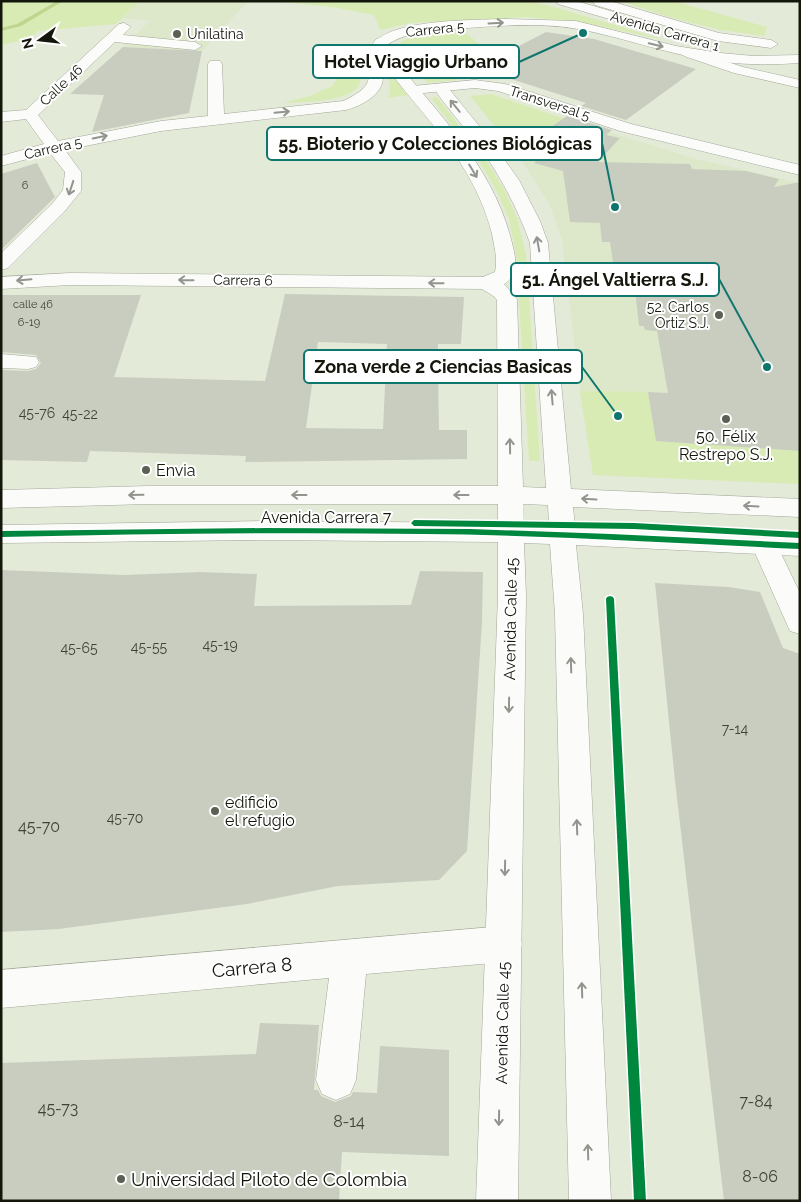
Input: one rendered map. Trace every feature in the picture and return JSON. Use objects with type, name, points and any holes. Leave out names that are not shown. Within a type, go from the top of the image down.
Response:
[{"type":"main road","name":"Avenida Carrera 1","points":[[562,1],[699,43],[742,50],[800,54]]},
{"type":"main road","name":"Avenida Carrera 1","points":[[596,1],[718,37],[782,45]]},
{"type":"main road","name":"Carrera 5","points":[[1,161],[53,147],[161,126],[216,110],[240,106],[259,114],[334,107],[360,100],[370,94],[374,87],[376,50],[381,42],[398,33],[417,29],[537,22],[590,28],[689,53],[737,59],[800,59]]},
{"type":"main road","name":"Calle 46","points":[[1,264],[58,208],[72,191],[73,172],[30,114],[124,27]]},
{"type":"main road","points":[[112,38],[195,46]]},
{"type":"main road","points":[[381,42],[381,51],[458,147],[491,206],[502,239],[506,267],[500,279],[485,283]]},
{"type":"main road","points":[[689,53],[739,70],[800,84]]},
{"type":"main road","points":[[215,64],[216,110]]},
{"type":"main road","name":"Transversal 5","points":[[413,90],[475,84],[500,87],[626,128],[800,170]]},
{"type":"main road","points":[[440,87],[482,140],[510,180],[530,216],[537,236],[569,614],[590,1201]]},
{"type":"main road","points":[[1,118],[30,114]]},
{"type":"main road","name":"Carrera 6","points":[[1,283],[70,279],[485,283]]},
{"type":"main road","name":"Avenida Calle 45","points":[[485,283],[499,289],[507,299],[512,595],[498,1201]]},
{"type":"main road","points":[[438,360],[508,360]]},
{"type":"main road","points":[[1,361],[28,362]]},
{"type":"main road","name":"Avenida Carrera 7","points":[[1,498],[149,495],[510,495],[800,508]]},
{"type":"main road","name":"Avenida Carrera 7","points":[[1,534],[159,531],[424,531],[800,546]]},
{"type":"main road","points":[[764,544],[800,623]]},
{"type":"main road","name":"Carrera 8","points":[[1,989],[504,944]]},
{"type":"main road","points":[[336,1080],[350,958]]},
{"type":"shaded area","name":"Unilatina","points":[[140,1],[248,1],[202,51],[123,47],[150,21],[123,18]]},
{"type":"shaded area","points":[[563,118],[697,159],[800,183],[800,484],[593,475],[580,391],[562,240],[550,206],[518,155]]},
{"type":"green space","points":[[1,1],[140,1],[116,24],[38,31],[29,39],[1,45]]},
{"type":"green space","points":[[277,1],[525,1],[547,5],[669,41],[590,24],[528,17],[411,23],[380,30],[374,15],[337,8]]},
{"type":"green space","points":[[619,1],[674,1],[767,27],[764,36],[721,30],[676,19]]},
{"type":"green space","points":[[461,29],[484,48],[475,62],[477,68],[457,80],[427,83],[400,43],[422,33]]},
{"type":"green space","points":[[358,47],[361,79],[355,90],[337,98],[313,102],[282,103],[310,96],[332,86]]},
{"type":"green space","points":[[384,65],[408,95],[388,98],[390,86]]},
{"type":"green space","points":[[491,94],[563,118],[518,155],[470,96]]},
{"type":"green space","points":[[437,97],[485,159],[503,187],[517,218],[526,255],[540,461],[529,461],[516,255],[509,219],[495,188],[478,160],[431,98]]},
{"type":"green space","points":[[580,391],[648,392],[656,441],[798,451],[800,440],[800,484],[593,475]]},
{"type":"building","points":[[546,32],[594,39],[696,69],[626,120],[581,106],[586,103],[477,68]]},
{"type":"building","points":[[123,47],[202,51],[189,113],[92,132],[104,95],[70,94]]},
{"type":"building","points":[[567,116],[612,130],[606,135],[620,138],[598,162],[690,164],[692,169],[746,171],[779,179],[774,187],[800,182],[800,451],[656,441],[648,392],[668,393],[657,331],[645,330],[644,326],[639,326],[632,264],[613,263],[610,242],[602,242],[600,223],[570,222],[563,171],[534,163],[564,132],[548,129]]},
{"type":"building","points":[[37,163],[55,197],[1,250],[1,174]]},
{"type":"building","points":[[285,294],[464,297],[461,344],[438,344],[438,351],[428,354],[425,361],[430,367],[438,369],[439,430],[467,430],[467,459],[245,462],[246,456],[90,451],[87,462],[1,460],[1,370],[28,371],[36,369],[41,363],[36,355],[1,352],[1,295],[141,295],[114,377],[265,381]],"holes":[[[318,342],[387,344],[383,429],[306,428]]]},
{"type":"building","points":[[1,570],[125,575],[200,572],[257,574],[254,606],[411,605],[420,571],[483,572],[482,622],[467,851],[439,880],[338,886],[247,904],[59,929],[1,932]]},
{"type":"building","points":[[655,583],[729,587],[760,592],[783,648],[800,654],[800,1201],[724,1201],[675,781]]},
{"type":"building","points":[[260,1023],[319,1025],[314,1090],[318,1090],[321,1096],[335,1102],[351,1096],[353,1092],[377,1093],[380,1046],[449,1050],[449,1156],[342,1152],[339,1201],[1,1201],[1,1063],[256,1054]]},
{"type":"waterway","points":[[1,30],[19,25],[61,1]]},
{"type":"cycle path","points":[[414,523],[634,526],[800,535]]},
{"type":"cycle path","points":[[1,534],[423,531],[564,535],[800,546]]},
{"type":"cycle path","points":[[610,599],[640,1201]]},
{"type":"place","name":"Hotel Viaggio Urbano","points":[[583,33]]},
{"type":"place","name":"Unilatina","points":[[177,34]]},
{"type":"place","name":"55. Bioterio y Colecciones Biológicas","points":[[615,207]]},
{"type":"place","name":"52. Carlos Ortiz S.J.","points":[[719,315]]},
{"type":"place","name":"51. Ángel Valtierra S.J.","points":[[767,367]]},
{"type":"place","name":"Zona verde 2 Ciencias Basicas","points":[[618,416]]},
{"type":"place","name":"50. Félix Restrepo S.J.","points":[[726,419]]},
{"type":"place","name":"Envia","points":[[146,470]]},
{"type":"place","name":"edificio el refugio","points":[[215,811]]},
{"type":"place","name":"Universidad Piloto de Colombia","points":[[121,1179]]}]
